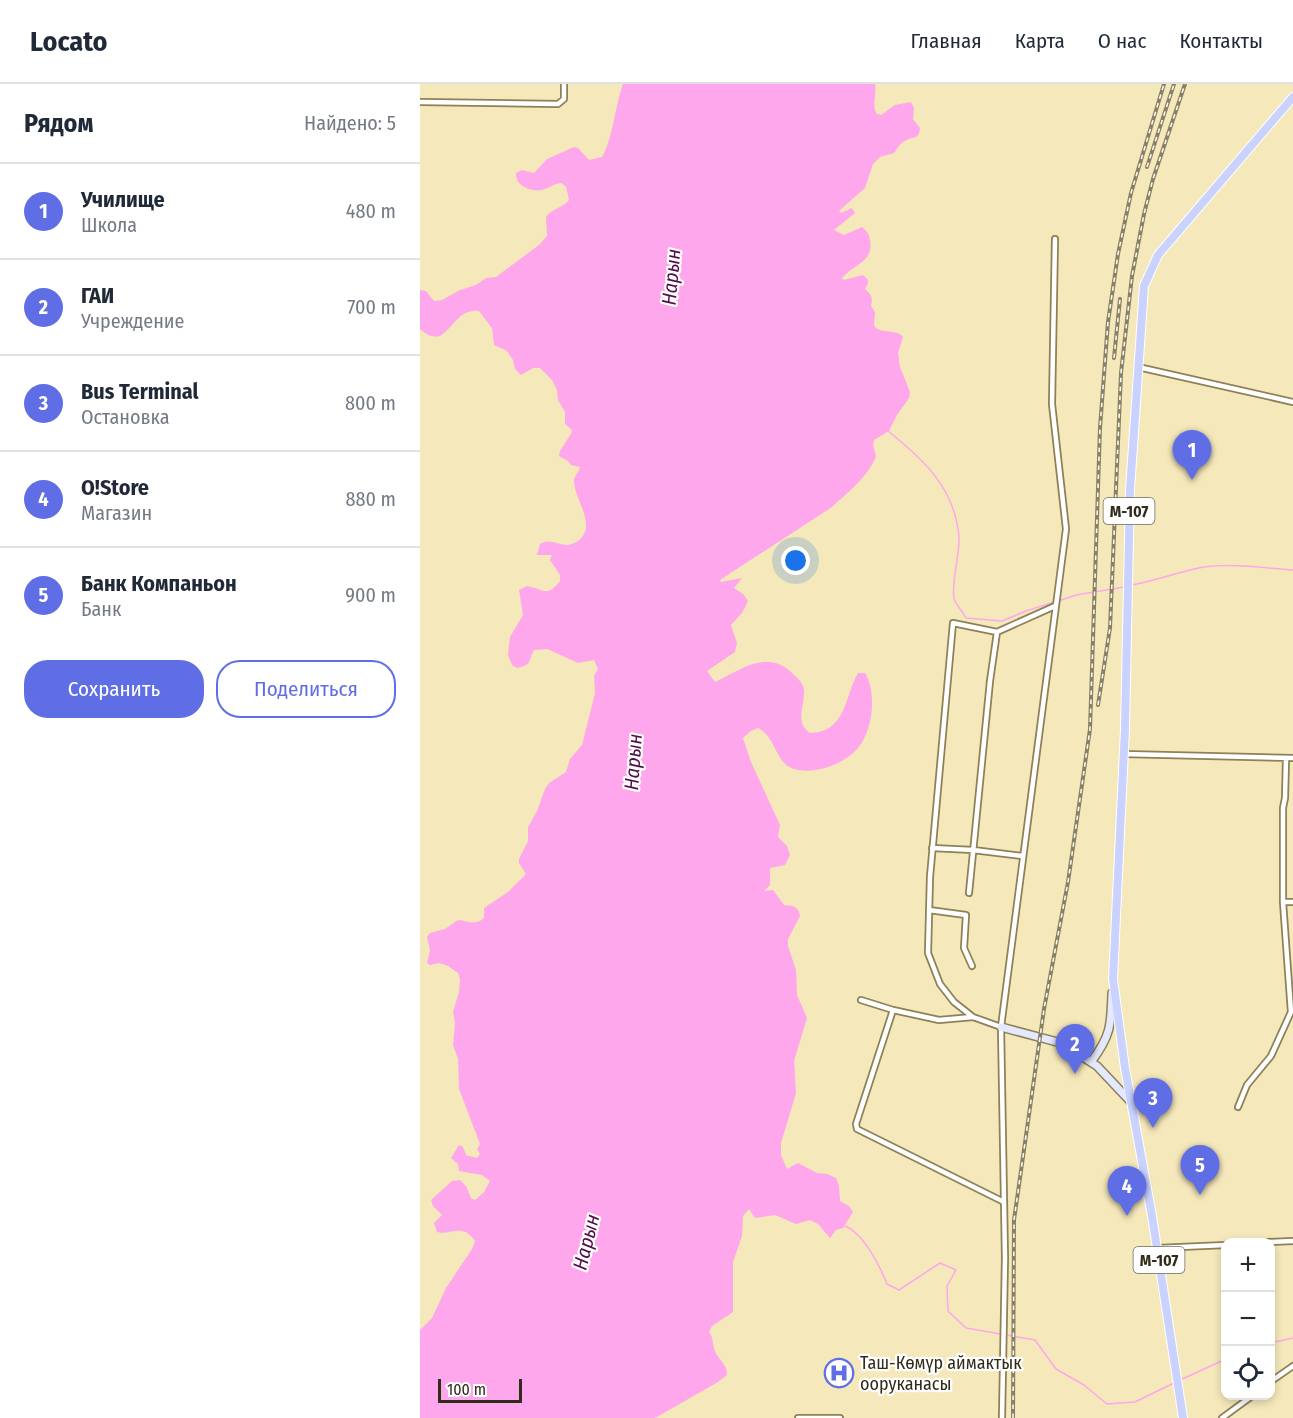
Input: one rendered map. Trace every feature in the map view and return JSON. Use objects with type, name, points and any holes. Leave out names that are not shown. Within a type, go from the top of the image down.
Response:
[{"type":"main road","name":"М-107","points":[[1183,1418],[1157,1248],[1125,1068],[1113,979],[1123,754],[1130,490],[1144,286],[1158,255],[1293,97]]},
{"type":"street","points":[[420,102],[558,104],[564,99],[564,84]]},
{"type":"street","points":[[1002,1418],[1004,1202],[1001,1027],[1066,529],[1052,404],[1055,239]]},
{"type":"street","points":[[1138,368],[1293,402]]},
{"type":"street","points":[[1055,606],[998,632],[953,623],[932,848],[928,953],[940,984],[954,1002],[973,1017],[1061,1043],[1091,1062],[1131,1102]]},
{"type":"street","points":[[969,893],[990,681],[998,632]]},
{"type":"street","points":[[1123,754],[1293,758]]},
{"type":"street","points":[[1238,1107],[1247,1085],[1271,1056],[1291,1012],[1283,902],[1283,808],[1286,759]]},
{"type":"street","points":[[932,848],[1023,856]]},
{"type":"street","points":[[1283,902],[1293,902]]},
{"type":"street","points":[[929,910],[966,915],[964,948],[972,966]]},
{"type":"street","points":[[1091,1062],[1104,1045],[1110,1028],[1113,979]]},
{"type":"street","points":[[861,1000],[939,1020],[973,1017]]},
{"type":"street","points":[[893,1010],[856,1124],[857,1129],[1004,1202]]},
{"type":"street","points":[[1275,1242],[1293,1241]]},
{"type":"street","points":[[1157,1248],[1221,1245]]},
{"type":"street","points":[[1275,1379],[1293,1366]]},
{"type":"street","points":[[1222,1418],[1245,1400]]},
{"type":"street","points":[[798,1418],[840,1418]]},
{"type":"water","name":"Нарын","points":[[623,84],[875,84],[874,107],[877,114],[881,115],[895,105],[911,102],[914,108],[913,119],[920,128],[917,136],[903,142],[894,153],[880,157],[873,164],[865,188],[839,211],[841,213],[852,208],[855,213],[834,230],[844,235],[862,227],[868,234],[869,253],[862,262],[842,278],[844,280],[863,275],[868,280],[865,289],[871,296],[871,306],[875,312],[874,326],[903,337],[898,353],[900,367],[910,392],[909,398],[889,431],[874,440],[876,456],[873,463],[851,490],[832,507],[720,580],[721,582],[742,578],[734,588],[748,601],[742,613],[731,625],[737,643],[735,652],[707,671],[715,682],[753,664],[772,662],[782,665],[801,682],[804,696],[801,719],[805,729],[810,733],[831,727],[838,720],[858,673],[865,673],[869,681],[872,711],[863,740],[852,754],[829,767],[802,770],[788,766],[779,756],[769,737],[758,728],[743,738],[751,762],[780,825],[778,837],[787,846],[790,855],[785,865],[770,868],[770,885],[764,891],[773,890],[784,905],[796,908],[800,916],[788,939],[788,946],[796,970],[797,995],[807,1018],[794,1061],[796,1093],[781,1143],[781,1155],[787,1169],[798,1163],[817,1173],[836,1178],[840,1201],[849,1206],[853,1212],[843,1228],[836,1230],[830,1238],[818,1224],[810,1220],[796,1224],[775,1215],[755,1218],[749,1209],[743,1216],[742,1236],[733,1262],[733,1312],[712,1326],[709,1332],[715,1351],[726,1368],[727,1375],[655,1418],[420,1418],[420,1330],[432,1318],[446,1288],[475,1241],[470,1235],[461,1231],[437,1232],[434,1223],[442,1215],[433,1206],[431,1200],[452,1181],[460,1180],[466,1186],[471,1198],[475,1200],[484,1192],[490,1181],[482,1175],[459,1171],[458,1164],[451,1158],[459,1145],[463,1147],[466,1155],[477,1158],[480,1154],[477,1149],[480,1144],[459,1089],[458,1059],[453,1045],[455,1023],[453,1012],[460,979],[458,973],[448,966],[427,963],[430,950],[427,937],[430,933],[445,929],[458,920],[478,922],[484,918],[484,908],[508,892],[526,874],[519,859],[528,841],[528,827],[545,789],[549,783],[566,772],[570,759],[582,745],[595,693],[594,676],[598,669],[594,660],[578,663],[547,649],[534,650],[528,664],[517,668],[512,665],[508,655],[510,637],[523,615],[519,590],[527,586],[548,591],[560,581],[560,575],[550,560],[552,555],[537,555],[540,544],[548,542],[572,544],[581,538],[585,531],[586,523],[574,480],[580,467],[571,465],[559,456],[572,432],[565,424],[565,412],[558,400],[557,390],[552,380],[540,368],[533,368],[521,375],[515,369],[513,360],[507,351],[494,345],[492,328],[479,311],[462,315],[440,336],[431,336],[424,332],[420,329],[420,290],[426,291],[434,301],[442,300],[486,278],[496,277],[539,245],[547,236],[546,217],[569,200],[566,187],[561,183],[542,190],[528,189],[518,181],[516,173],[522,170],[534,173],[547,159],[574,147],[578,148],[589,160],[602,157],[609,141]]},
{"type":"waterway","points":[[888,431],[925,464],[944,489],[951,504],[959,537],[954,598],[966,618],[1002,621],[1054,602]]},
{"type":"waterway","points":[[1131,585],[1204,567],[1248,566],[1293,570]]},
{"type":"waterway","points":[[1058,601],[1076,595],[1124,587]]},
{"type":"waterway","points":[[845,1226],[858,1235],[864,1243],[887,1284],[899,1290],[940,1263],[956,1270],[947,1286],[948,1311],[966,1328],[1035,1340],[1056,1369],[1084,1385],[1107,1404],[1135,1402],[1176,1382]]},
{"type":"waterway","points":[[1275,1342],[1293,1338]]},
{"type":"waterway","points":[[1180,1380],[1221,1361]]},
{"type":"railway","points":[[1013,1418],[1014,1220],[1044,1009],[1068,882],[1090,729],[1100,428],[1108,322],[1118,254],[1131,193],[1164,84]]},
{"type":"railway","points":[[1147,167],[1174,84]]},
{"type":"railway","points":[[1098,705],[1110,628],[1121,373],[1132,276],[1153,179],[1185,84]]},
{"type":"railway","points":[[1114,358],[1120,299]]},
{"type":"place","name":"Училище","points":[[1192,480]]},
{"type":"place","name":"ГАИ","points":[[1075,1074]]},
{"type":"place","name":"Bus Terminal","points":[[1153,1128]]},
{"type":"place","name":"Банк Компаньон","points":[[1200,1195]]},
{"type":"place","name":"O!Store","points":[[1127,1216]]},
{"type":"place","name":"Таш-Көмүр аймактык ооруканасы","points":[[839,1373]]}]
